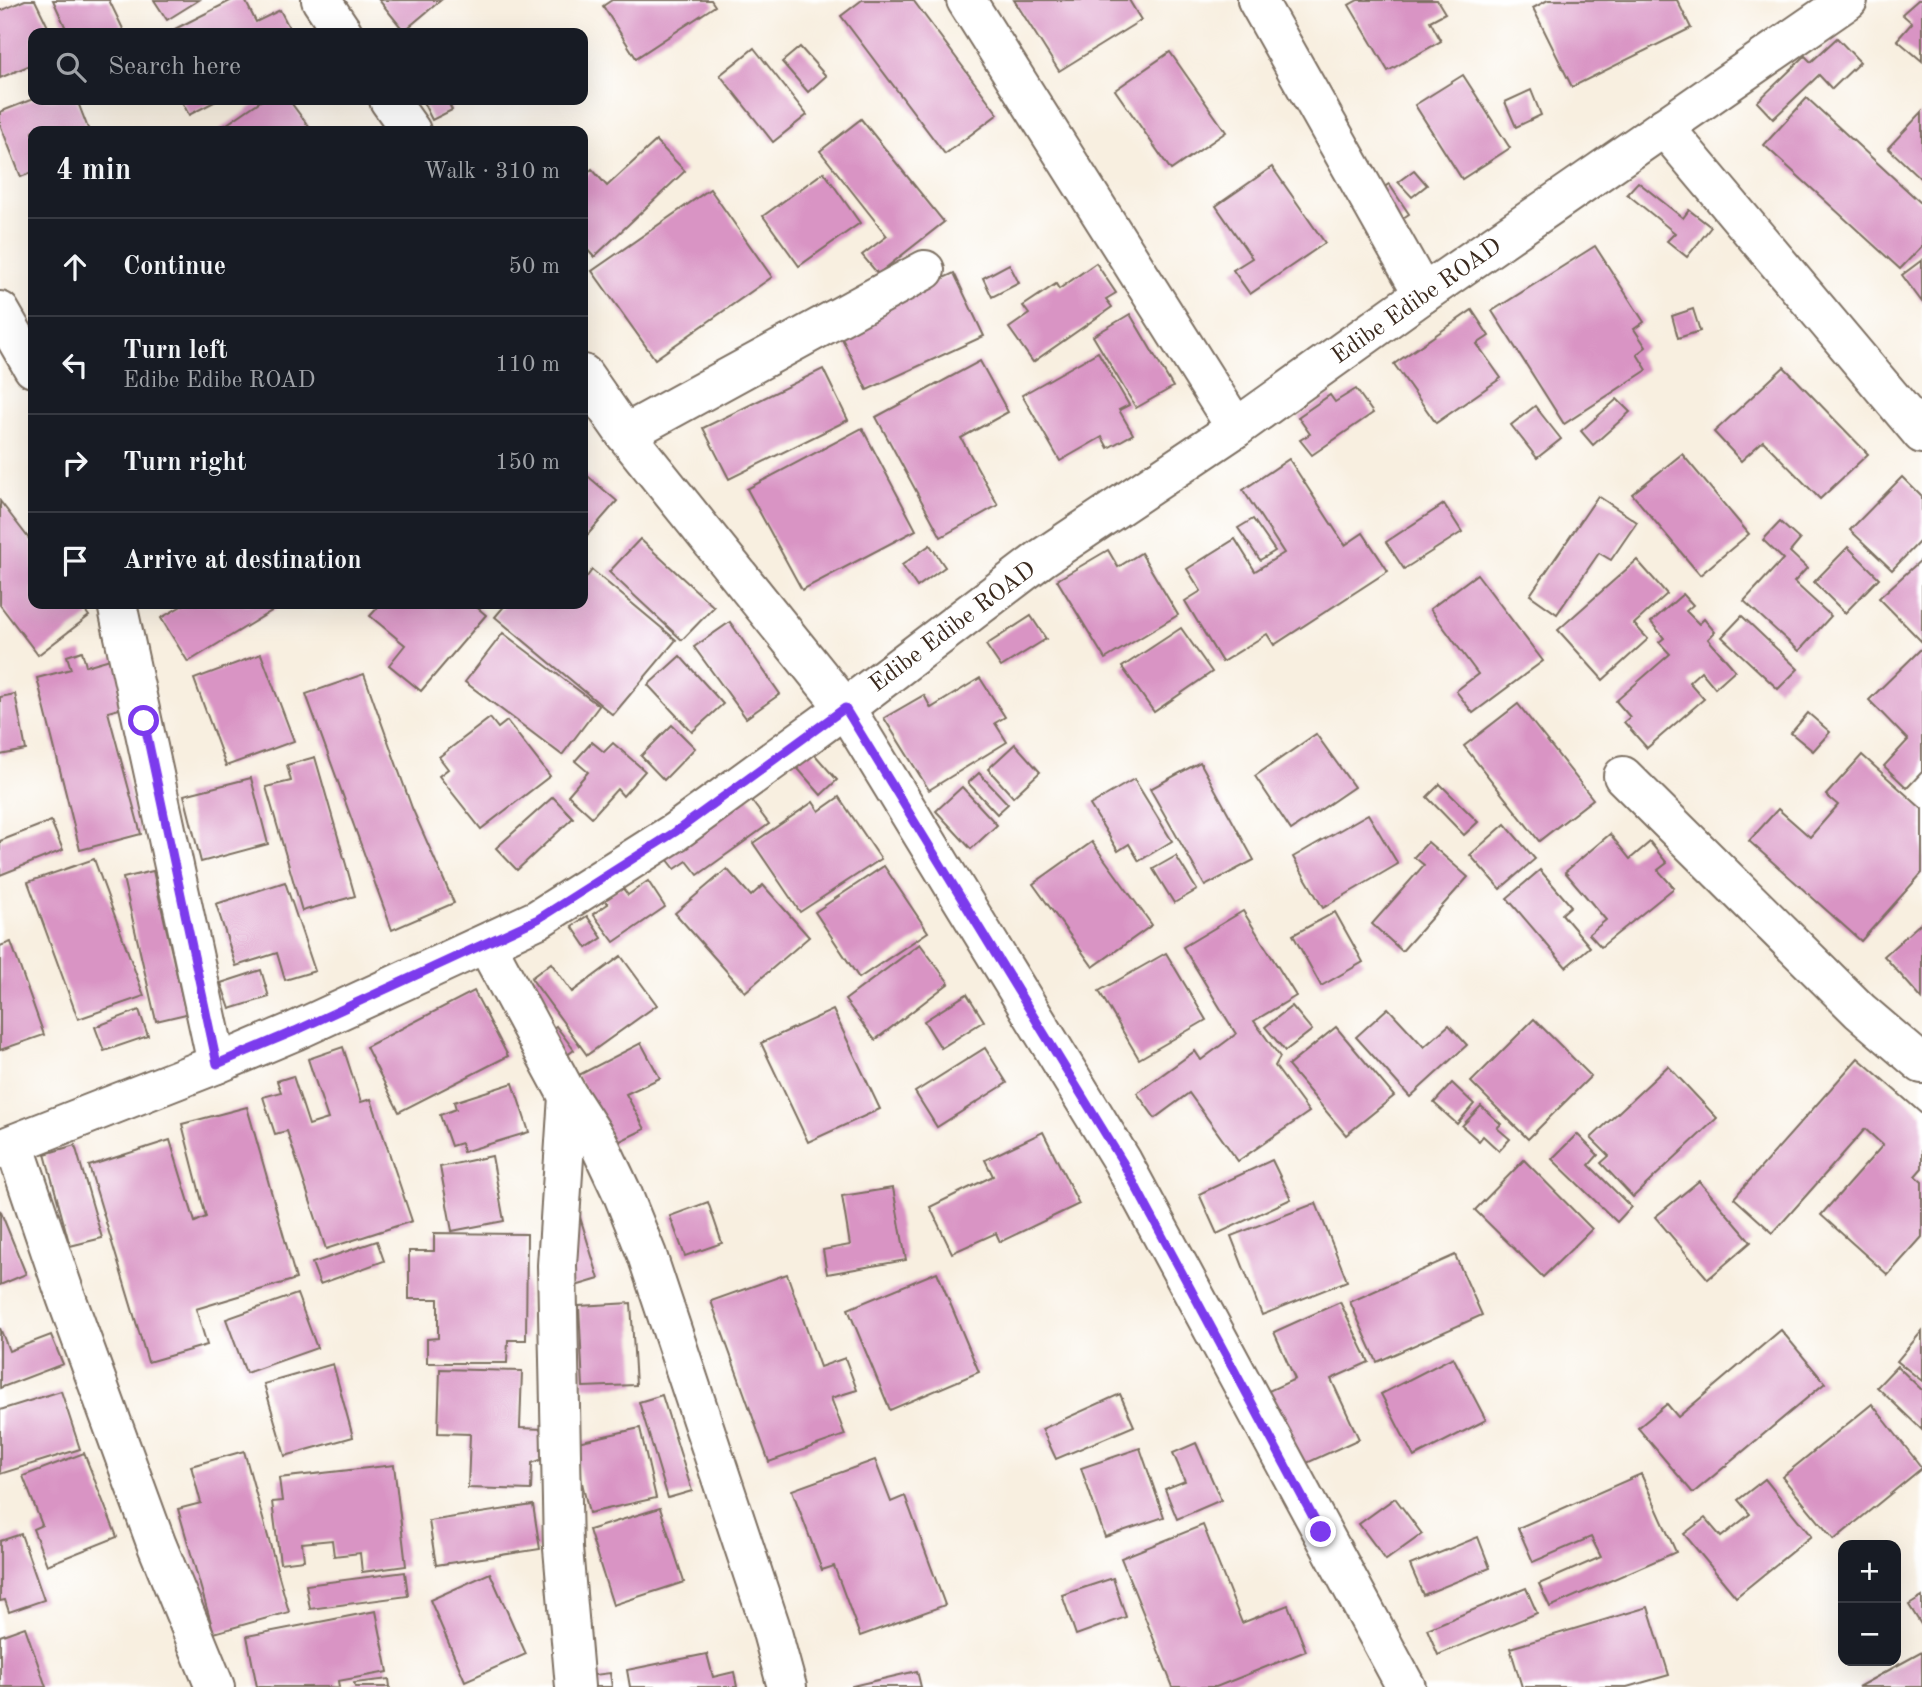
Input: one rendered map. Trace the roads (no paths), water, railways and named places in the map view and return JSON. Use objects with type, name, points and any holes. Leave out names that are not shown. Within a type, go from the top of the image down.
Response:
[{"type":"street","points":[[321,0],[340,28]]},
{"type":"street","points":[[966,0],[1236,428]]},
{"type":"street","points":[[1257,0],[1423,294]]},
{"type":"street","name":"Edibe Edibe ROAD","points":[[7,1147],[217,1064],[538,919],[675,832],[845,708],[1042,558],[1236,428],[1423,294],[1848,0]]},
{"type":"street","points":[[393,105],[407,126]]},
{"type":"street","points":[[1664,127],[1922,434]]},
{"type":"street","points":[[625,435],[925,270]]},
{"type":"street","points":[[0,311],[28,359]]},
{"type":"street","points":[[588,381],[625,435],[845,708],[1122,1161],[1406,1687]]},
{"type":"street","points":[[118,609],[217,1064]]},
{"type":"street","points":[[1623,776],[1860,1011],[1922,1064]]},
{"type":"street","points":[[486,944],[568,1096],[599,1144],[647,1255],[770,1626],[787,1687]]},
{"type":"street","points":[[568,1096],[557,1265],[563,1548],[575,1687]]},
{"type":"street","points":[[7,1147],[66,1297],[156,1543],[215,1687]]}]
